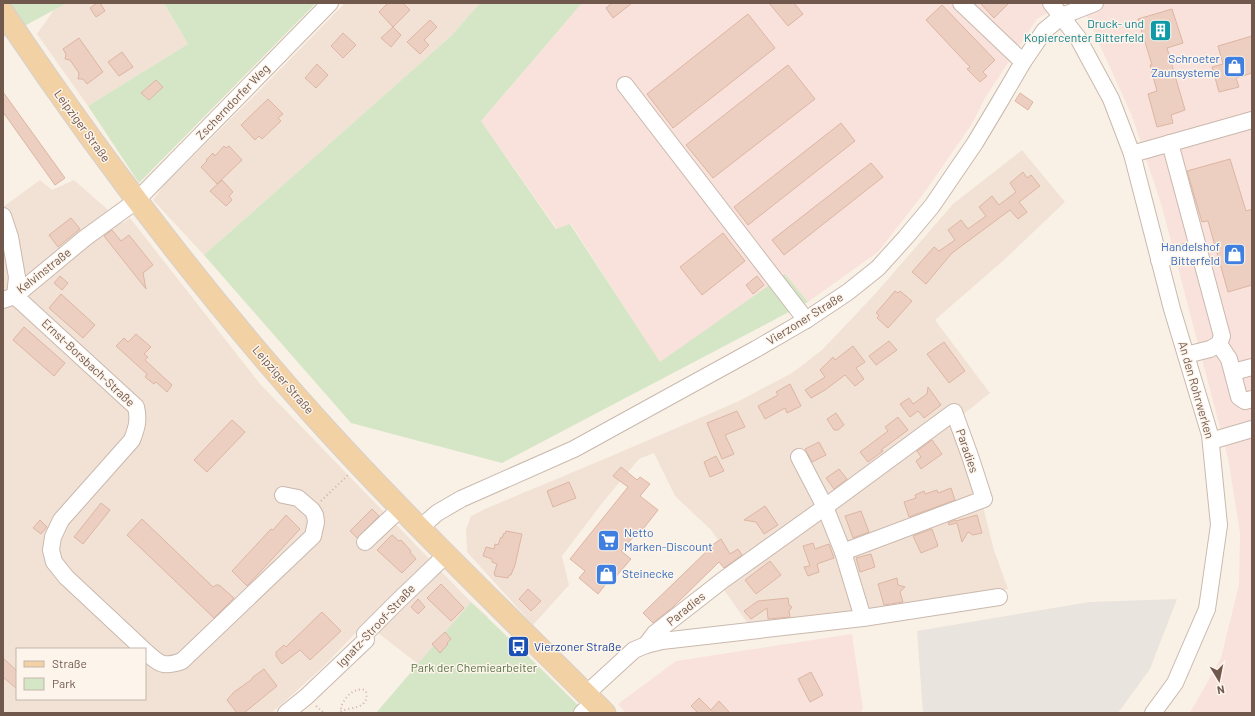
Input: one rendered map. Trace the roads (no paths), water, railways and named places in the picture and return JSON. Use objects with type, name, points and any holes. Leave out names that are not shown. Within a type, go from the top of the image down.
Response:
[{"type":"main road","name":"Leipziger Straße","points":[[3,12],[49,80],[136,201],[185,263],[273,369],[359,464],[592,705]]},
{"type":"street","name":"Zscherndorfer Weg","points":[[136,201],[330,3]]},
{"type":"street","points":[[961,3],[1023,62]]},
{"type":"street","name":"An den Rohrwerken","points":[[1051,3],[1078,38],[1111,99],[1132,154],[1172,308],[1211,441],[1219,525],[1207,609],[1175,683],[1153,713]]},
{"type":"street","name":"Vierzoner Straße","points":[[420,528],[438,513],[461,499],[574,449],[756,349],[806,320],[848,292],[878,268],[932,206],[975,143],[1023,62],[1044,31],[1062,16],[1095,3]]},
{"type":"street","points":[[625,85],[806,320]]},
{"type":"street","points":[[1132,154],[1252,120]]},
{"type":"street","points":[[1170,143],[1222,336],[1220,344],[1229,358],[1239,397],[1245,401],[1252,399]]},
{"type":"street","name":"Kelvinstraße","points":[[9,298],[85,238],[136,201]]},
{"type":"street","name":"Kelvinstraße","points":[[3,216],[10,237],[17,277],[9,298]]},
{"type":"street","points":[[1159,260],[1198,248]]},
{"type":"street","name":"Ernst-Borsbach-Straße","points":[[9,298],[136,407],[138,417],[136,430],[132,440],[61,520],[52,537],[51,550],[54,562],[66,577],[142,648]]},
{"type":"street","points":[[1186,355],[1210,349],[1220,344]]},
{"type":"street","points":[[1233,372],[1252,367]]},
{"type":"street","name":"Paradies","points":[[646,645],[656,633],[723,580],[954,412],[984,499],[843,552]]},
{"type":"street","points":[[1211,441],[1252,429]]},
{"type":"street","points":[[799,457],[825,507],[843,552],[863,618]]},
{"type":"street","name":"Ernst-Borsbach-Straße","points":[[146,652],[157,662],[171,665],[182,661],[313,536],[316,522],[315,515],[312,510],[298,498],[283,495]]},
{"type":"street","points":[[365,542],[401,508]]},
{"type":"street","name":"Ignatz-Stroof-Straße","points":[[286,713],[306,697],[366,640],[365,634],[396,602],[447,554]]},
{"type":"street","name":"Paradies","points":[[592,705],[634,650],[646,645],[863,618],[999,597]]},
{"type":"place","name":"Druck- und Kopiercenter Bitterfeld","points":[[1160,31]]},
{"type":"place","name":"Schroeter Zaunsysteme","points":[[1235,66]]},
{"type":"place","name":"Handelshof Bitterfeld","points":[[1235,254]]},
{"type":"place","name":"Netto Marken-Discount","points":[[608,540]]},
{"type":"place","name":"Steinecke","points":[[606,574]]},
{"type":"place","name":"Vierzoner Straße","points":[[519,647]]},
{"type":"park label","name":"Park der Chemiearbeiter","points":[[474,668]]}]
